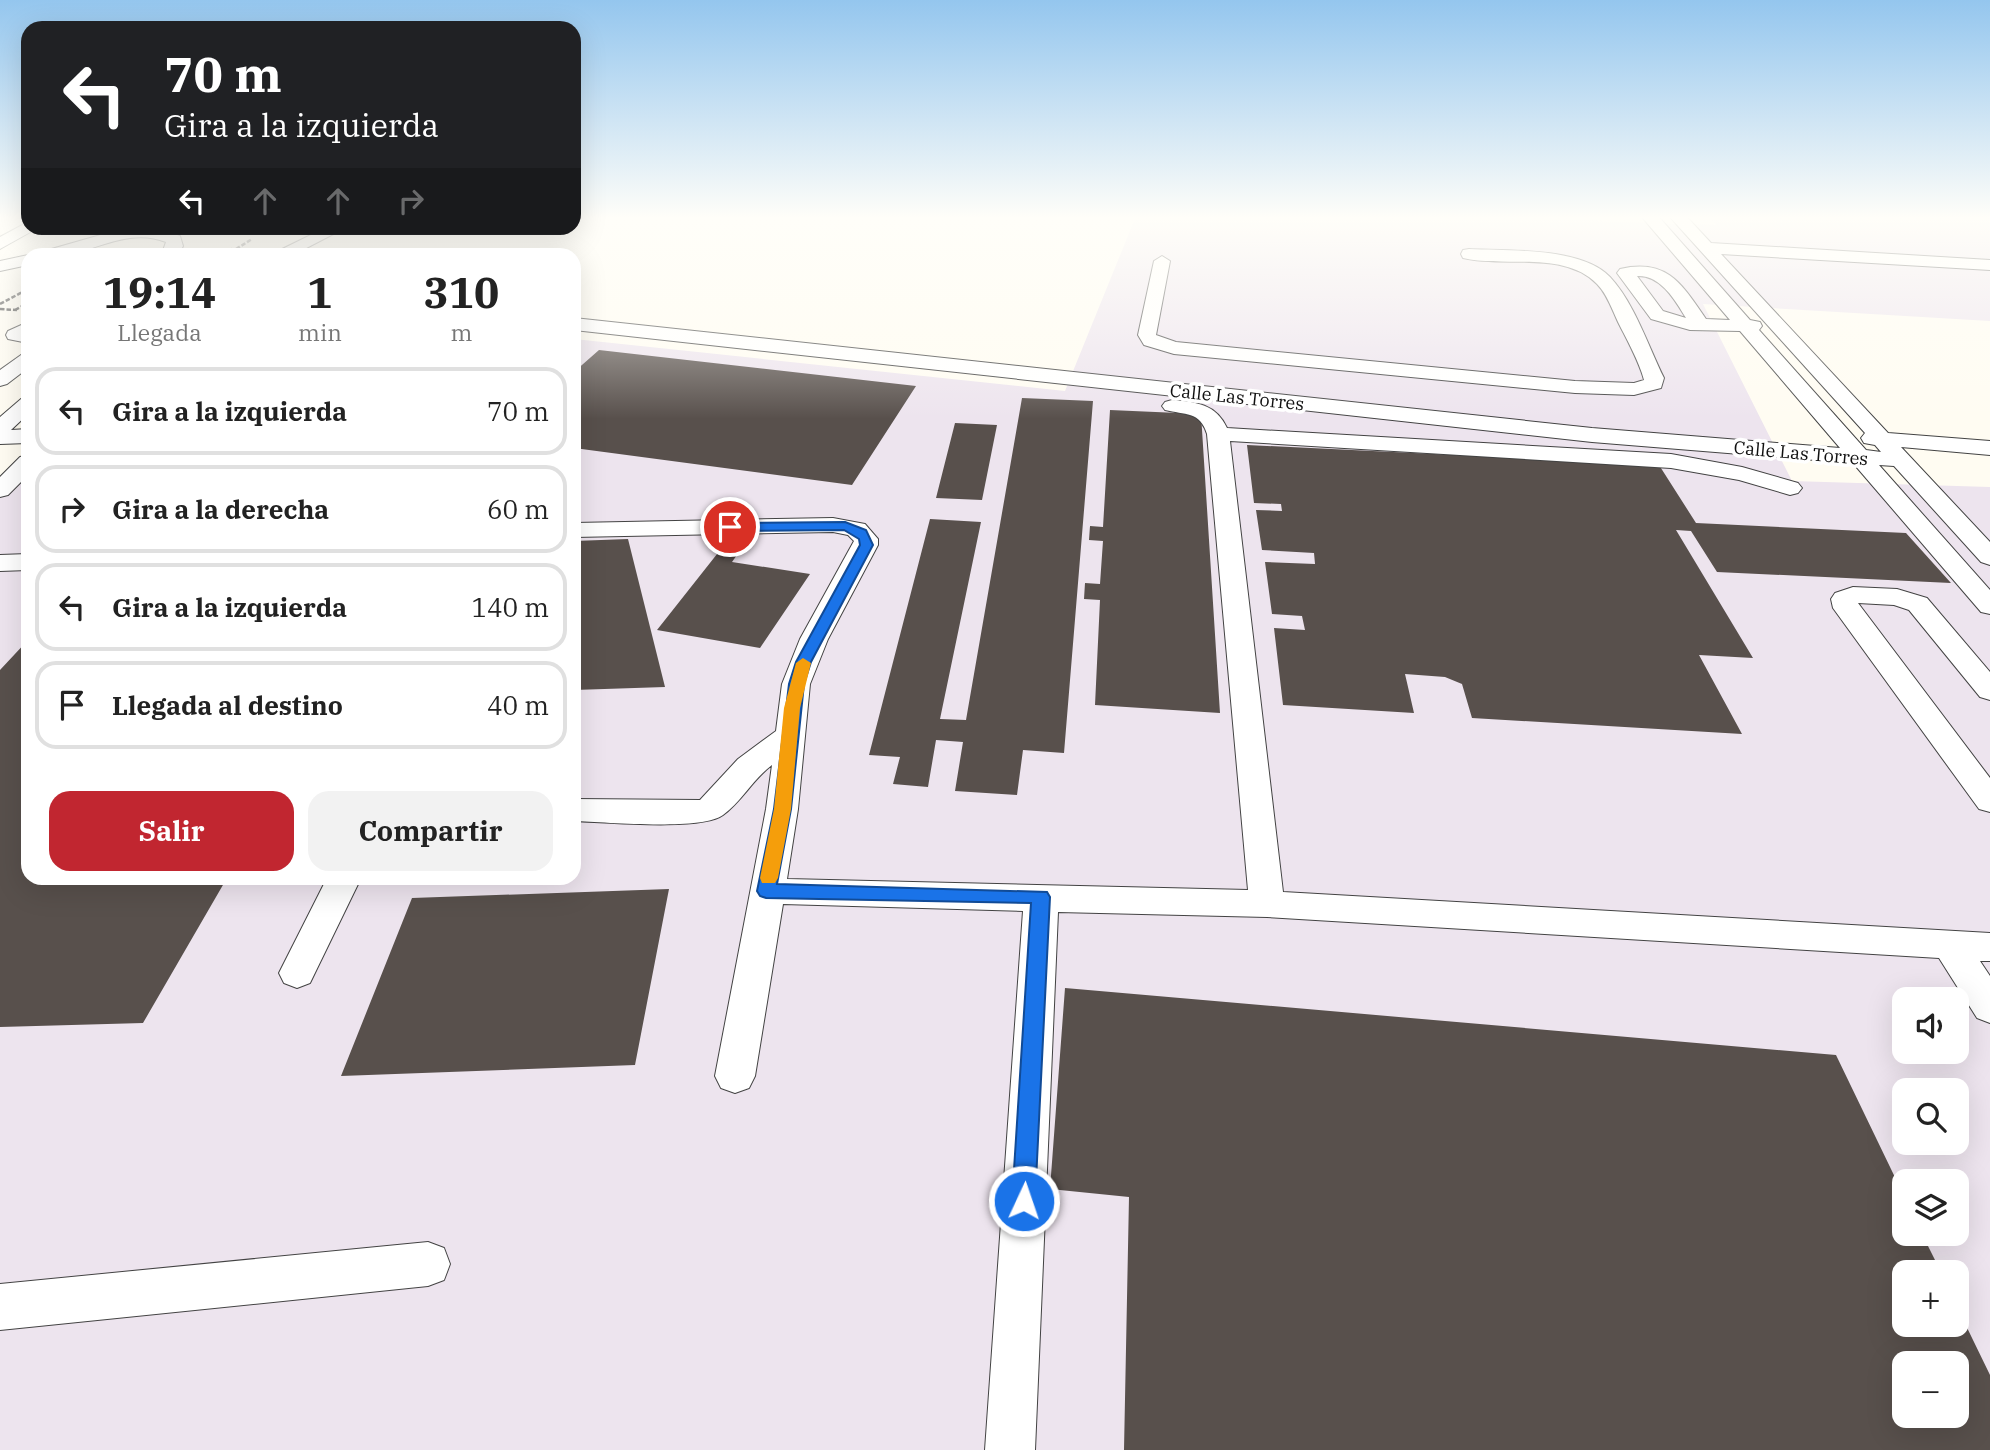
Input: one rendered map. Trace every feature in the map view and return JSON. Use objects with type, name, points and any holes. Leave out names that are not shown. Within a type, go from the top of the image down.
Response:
[{"type":"street","points":[[1157,284],[1147,335],[1151,341],[1174,348],[1575,387],[1648,387],[1654,384],[1654,378],[1606,284]]},
{"type":"street","points":[[1707,284],[1990,606]]},
{"type":"street","points":[[1739,284],[1990,557]]},
{"type":"street","points":[[1712,289],[1745,290]]},
{"type":"street","points":[[1699,323],[1779,328]]},
{"type":"street","name":"Calle Las Torres","points":[[581,325],[1578,433],[1901,460]]},
{"type":"street","points":[[1632,334],[1796,346]]},
{"type":"street","points":[[601,343],[1185,407],[1198,409],[1213,417],[1218,434],[1267,904]]},
{"type":"street","points":[[0,353],[10,354],[0,362]]},
{"type":"street","points":[[0,380],[21,364]]},
{"type":"street","points":[[0,405],[21,404]]},
{"type":"street","points":[[0,429],[21,410]]},
{"type":"street","points":[[1218,434],[1671,461],[1742,474],[1790,488]]},
{"type":"street","points":[[0,437],[21,436]]},
{"type":"street","points":[[1840,436],[1990,448]]},
{"type":"street","points":[[0,490],[21,469]]},
{"type":"street","points":[[1960,524],[1990,526]]},
{"type":"street","points":[[581,530],[845,526],[862,533],[866,545],[803,662],[796,684],[782,809],[735,1076]]},
{"type":"street","points":[[0,563],[21,562]]},
{"type":"street","points":[[1990,691],[1917,604],[1897,597],[1853,595],[1844,599],[1846,608],[1990,801]]},
{"type":"street","points":[[581,810],[697,812],[711,808],[749,766],[789,736]]},
{"type":"street","points":[[1960,760],[1990,760]]},
{"type":"street","points":[[297,973],[341,885]]},
{"type":"street","points":[[766,891],[1267,904],[1990,947]]},
{"type":"street","points":[[1010,1450],[1041,897]]},
{"type":"street","points":[[1950,945],[1990,1007]]},
{"type":"street","points":[[0,1307],[428,1264]]},
{"type":"path","points":[[0,307],[21,294]]},
{"type":"path","points":[[0,307],[15,310],[21,307]]},
{"type":"shaded area","points":[[1109,284],[1990,284],[1990,321],[1703,304],[1792,481],[1990,487],[1990,1450],[0,1450],[0,477],[21,458],[21,885],[581,885],[581,340],[1065,391]]},
{"type":"building","points":[[599,350],[916,386],[852,485],[581,449],[581,366]]},
{"type":"building","points":[[1022,398],[1093,401],[1064,753],[1023,750],[1017,795],[955,791],[963,742],[936,740],[928,787],[893,784],[900,757],[869,755],[930,519],[981,522],[940,719],[966,720]]},
{"type":"building","points":[[1110,410],[1201,414],[1220,713],[1095,705],[1100,600],[1084,599],[1085,583],[1100,584],[1103,541],[1089,540],[1090,526],[1103,527]]},
{"type":"building","points":[[955,423],[997,425],[982,500],[936,498]]},
{"type":"building","points":[[1247,445],[1659,465],[1696,523],[1906,533],[1951,583],[1717,572],[1691,531],[1676,530],[1753,658],[1699,655],[1742,734],[1472,718],[1462,684],[1445,677],[1405,674],[1414,713],[1283,705],[1274,628],[1305,630],[1302,616],[1272,614],[1265,562],[1315,564],[1314,553],[1262,550],[1256,510],[1282,511],[1281,504],[1254,503]]},
{"type":"building","points":[[628,539],[665,687],[581,690],[581,541]]},
{"type":"building","points":[[721,549],[739,552],[732,562],[810,574],[760,648],[657,630]]},
{"type":"building","points":[[21,648],[21,885],[223,885],[143,1023],[0,1027],[0,670]]},
{"type":"building","points":[[669,889],[635,1065],[341,1076],[412,898]]},
{"type":"building","points":[[1065,988],[1836,1055],[1892,1171],[1892,1246],[1928,1246],[1935,1260],[1892,1260],[1892,1337],[1969,1337],[1969,1332],[1990,1375],[1990,1450],[1124,1450],[1129,1197],[1050,1189]]},
{"type":"slow traffic","points":[[769,878],[782,809],[792,708],[803,663]]},
{"type":"route","points":[[730,527],[845,526],[856,529],[866,539],[866,545],[814,639],[796,684],[782,809],[766,891],[1041,897],[1024,1201]]}]
